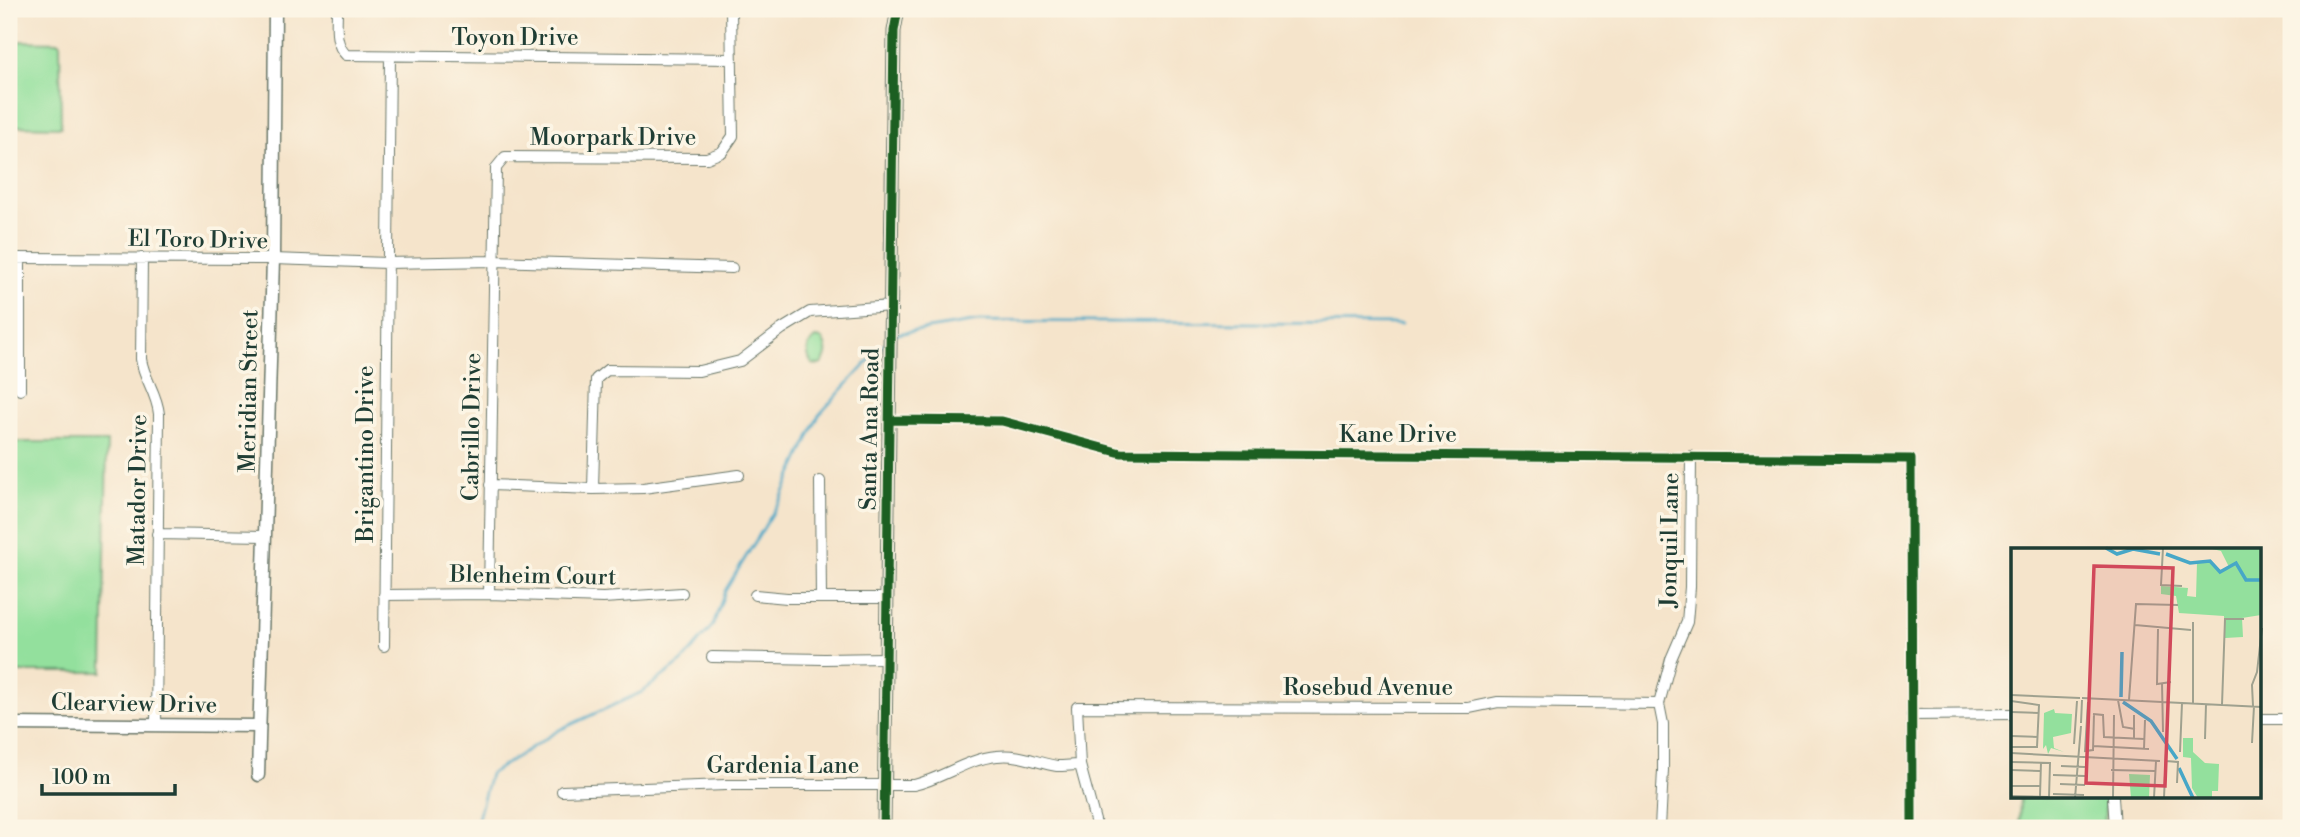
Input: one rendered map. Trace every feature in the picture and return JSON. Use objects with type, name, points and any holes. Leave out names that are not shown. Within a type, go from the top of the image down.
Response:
[{"type":"street","name":"Meridian Street","points":[[258,775],[267,536],[275,9]]},
{"type":"street","name":"Toyon Drive","points":[[337,9],[337,39],[346,55],[732,59]]},
{"type":"street","name":"Moorpark Drive","points":[[493,261],[496,169],[505,157],[707,158],[722,152],[733,136],[731,9]]},
{"type":"street","name":"Santa Ana Road","points":[[890,9],[894,31]]},
{"type":"street","name":"Santa Ana Road","points":[[884,828],[894,31],[898,9]]},
{"type":"street","name":"Brigantino Drive","points":[[384,646],[390,56]]},
{"type":"street","name":"El Toro Drive","points":[[14,258],[272,259],[387,263]]},
{"type":"street","points":[[14,258],[20,390]]},
{"type":"street","name":"Matador Drive","points":[[142,258],[141,359],[143,373],[156,396],[159,414],[156,726]]},
{"type":"street","points":[[387,263],[493,261],[732,268]]},
{"type":"street","name":"Cabrillo Drive","points":[[489,594],[493,261]]},
{"type":"street","points":[[593,489],[596,379],[607,370],[699,371],[740,361],[782,329],[810,312],[891,306]]},
{"type":"street","name":"Kane Drive","points":[[890,420],[1002,421],[1121,453],[1911,459],[1911,715]]},
{"type":"street","name":"Jonquil Lane","points":[[1660,828],[1663,770],[1659,704],[1671,660],[1687,622],[1690,587],[1691,457]]},
{"type":"street","points":[[490,485],[643,488],[739,475]]},
{"type":"street","points":[[820,481],[821,597]]},
{"type":"street","points":[[157,534],[267,536]]},
{"type":"street","name":"Blenheim Court","points":[[384,595],[489,594],[603,598],[682,593]]},
{"type":"street","points":[[755,595],[787,598],[886,598]]},
{"type":"street","points":[[712,657],[885,658]]},
{"type":"street","name":"Rosebud Avenue","points":[[1080,765],[1077,707],[1469,708],[1498,702],[1659,704]]},
{"type":"street","points":[[1912,828],[1911,715],[2011,714]]},
{"type":"street","points":[[2262,719],[2291,719]]},
{"type":"street","name":"Clearview Drive","points":[[9,724],[259,726]]},
{"type":"street","name":"Gardenia Lane","points":[[562,791],[726,785],[915,785],[929,782],[978,758],[1001,755],[1018,756],[1059,766],[1080,765]]},
{"type":"street","points":[[1080,765],[1097,828]]},
{"type":"street","points":[[2113,798],[2115,828]]},
{"type":"green space","points":[[9,41],[60,42],[61,127],[9,126]]},
{"type":"green space","points":[[815,338],[822,339],[826,349],[825,359],[820,365],[812,364],[808,354],[810,344]]},
{"type":"green space","points":[[9,442],[107,442],[103,672],[9,672]]},
{"type":"green space","points":[[2020,798],[2106,798],[2104,828],[2019,828]]},
{"type":"waterway","points":[[896,334],[979,321],[1402,324]]},
{"type":"waterway","points":[[458,828],[477,822],[490,774],[559,730],[642,692],[682,662],[713,625],[725,591],[780,501],[819,415],[885,343]]},
{"type":"cycle path","points":[[884,828],[894,31],[898,9]]},
{"type":"cycle path","points":[[890,420],[1002,421],[1121,453],[1911,459],[1912,828]]}]
